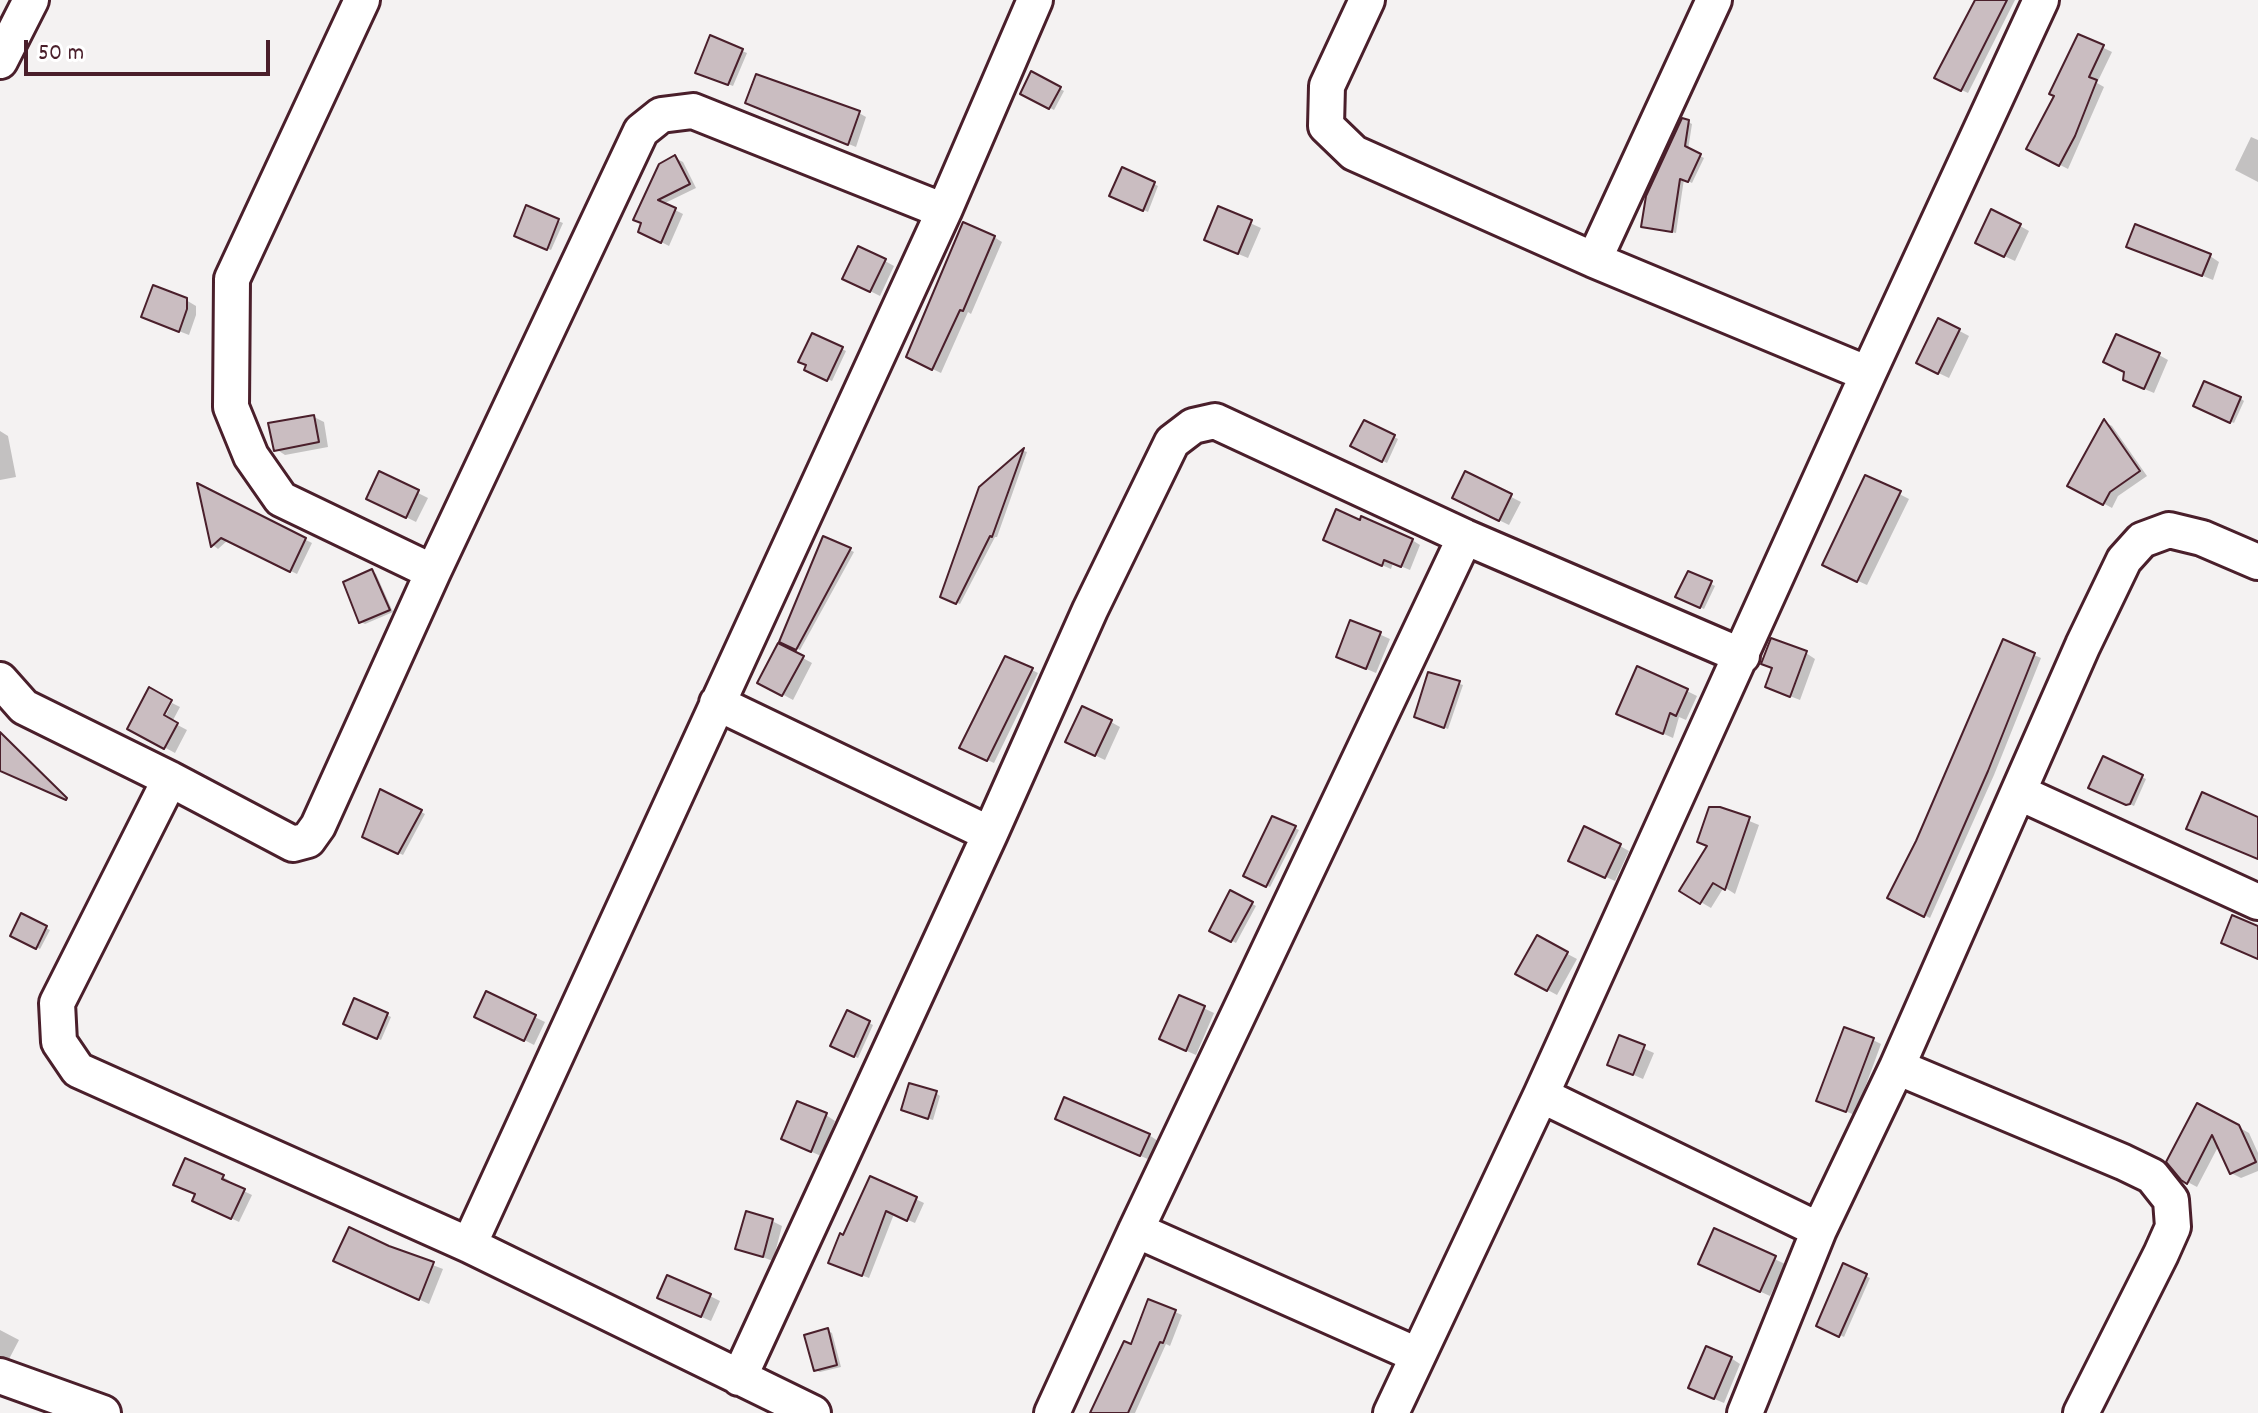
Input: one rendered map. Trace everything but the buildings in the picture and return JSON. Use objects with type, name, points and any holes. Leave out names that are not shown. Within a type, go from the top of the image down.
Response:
[{"type":"street","points":[[0,61],[31,0]]},
{"type":"street","points":[[362,0],[232,279],[231,407],[251,456],[281,499],[433,572]]},
{"type":"street","points":[[469,1245],[944,211],[1035,0]]},
{"type":"street","points":[[1367,0],[1327,86],[1326,126],[1354,153],[1594,260],[1868,374]]},
{"type":"street","points":[[1594,260],[1714,0]]},
{"type":"street","points":[[1391,1413],[1541,1095],[2041,0]]},
{"type":"street","points":[[0,680],[24,707],[293,844],[308,840],[318,826],[433,572],[641,131],[661,115],[693,111],[944,211]]},
{"type":"street","points":[[739,1378],[1090,610],[1172,442],[1193,426],[1215,421],[1465,537],[1742,656]]},
{"type":"street","points":[[1745,1413],[1819,1230],[1897,1067],[2083,645],[2124,560],[2142,540],[2169,530],[2202,538],[2258,562]]},
{"type":"street","points":[[1052,1413],[1465,537]]},
{"type":"street","points":[[717,703],[990,834]]},
{"type":"street","points":[[170,779],[57,1003],[59,1042],[78,1070],[469,1245],[813,1413]]},
{"type":"street","points":[[2020,793],[2258,902]]},
{"type":"street","points":[[1897,1067],[2152,1176],[2171,1200],[2173,1227],[2081,1413]]},
{"type":"street","points":[[1541,1095],[1819,1230]]},
{"type":"street","points":[[1136,1230],[1417,1355]]},
{"type":"street","points":[[0,1376],[103,1413]]}]
